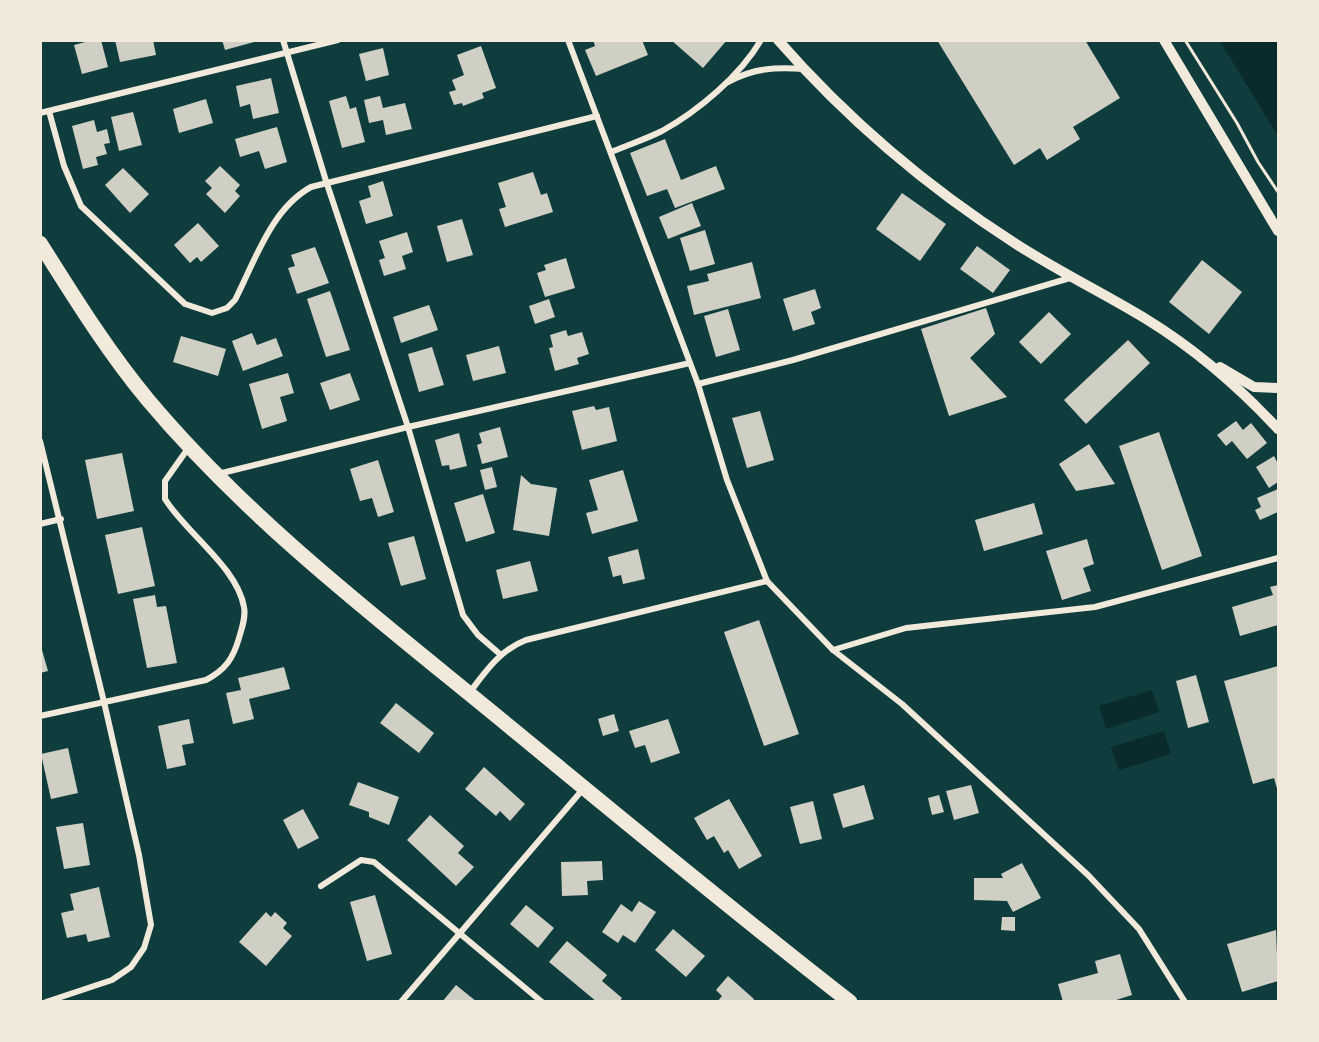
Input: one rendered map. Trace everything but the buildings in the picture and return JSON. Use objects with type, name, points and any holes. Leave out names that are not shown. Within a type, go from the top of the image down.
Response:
[{"type":"main road","points":[[40,243],[147,399],[189,446],[280,536],[584,788],[845,999]]},
{"type":"street","points":[[283,40],[326,181],[408,427],[463,615],[478,635],[501,655]]},
{"type":"street","points":[[40,113],[338,40]]},
{"type":"street","points":[[568,40],[698,384],[727,480],[767,581],[833,651],[902,704],[1088,875],[1139,929],[1185,1002]]},
{"type":"street","points":[[611,152],[662,131],[691,113],[722,85],[761,40]]},
{"type":"street","points":[[778,40],[867,133],[975,217],[1070,278],[1146,319],[1254,387],[1278,388]]},
{"type":"street","points":[[1164,40],[1278,231]]},
{"type":"street","points":[[722,85],[748,71],[777,67],[804,69]]},
{"type":"street","points":[[49,111],[64,166],[81,206],[185,304],[200,311],[219,312],[235,300],[279,214],[297,195],[326,181],[597,116]]},
{"type":"street","points":[[698,384],[793,360],[1070,278]]},
{"type":"street","points":[[1194,351],[1251,400],[1278,429]]},
{"type":"street","points":[[218,474],[408,427],[690,363]]},
{"type":"street","points":[[40,441],[61,519],[104,702],[139,855],[151,925],[144,948],[131,967],[112,980],[46,1002]]},
{"type":"street","points":[[40,716],[206,680],[221,672],[235,652],[244,620],[244,607],[234,582],[165,499],[165,481],[189,446]]},
{"type":"street","points":[[40,524],[61,519]]},
{"type":"street","points":[[833,651],[906,628],[1095,608],[1278,558]]},
{"type":"street","points":[[469,693],[512,645],[767,581]]},
{"type":"street","points":[[401,1002],[584,788]]},
{"type":"street","points":[[321,886],[361,860],[374,862],[461,932],[542,1002]]},
{"type":"path","points":[[1185,40],[1238,123],[1258,162],[1278,192]]},
{"type":"water","points":[[1220,41],[1278,41],[1278,136]]},
{"type":"water","points":[[1152,690],[1159,712],[1106,729],[1099,706]]},
{"type":"water","points":[[1164,731],[1171,754],[1119,770],[1111,747]]}]
